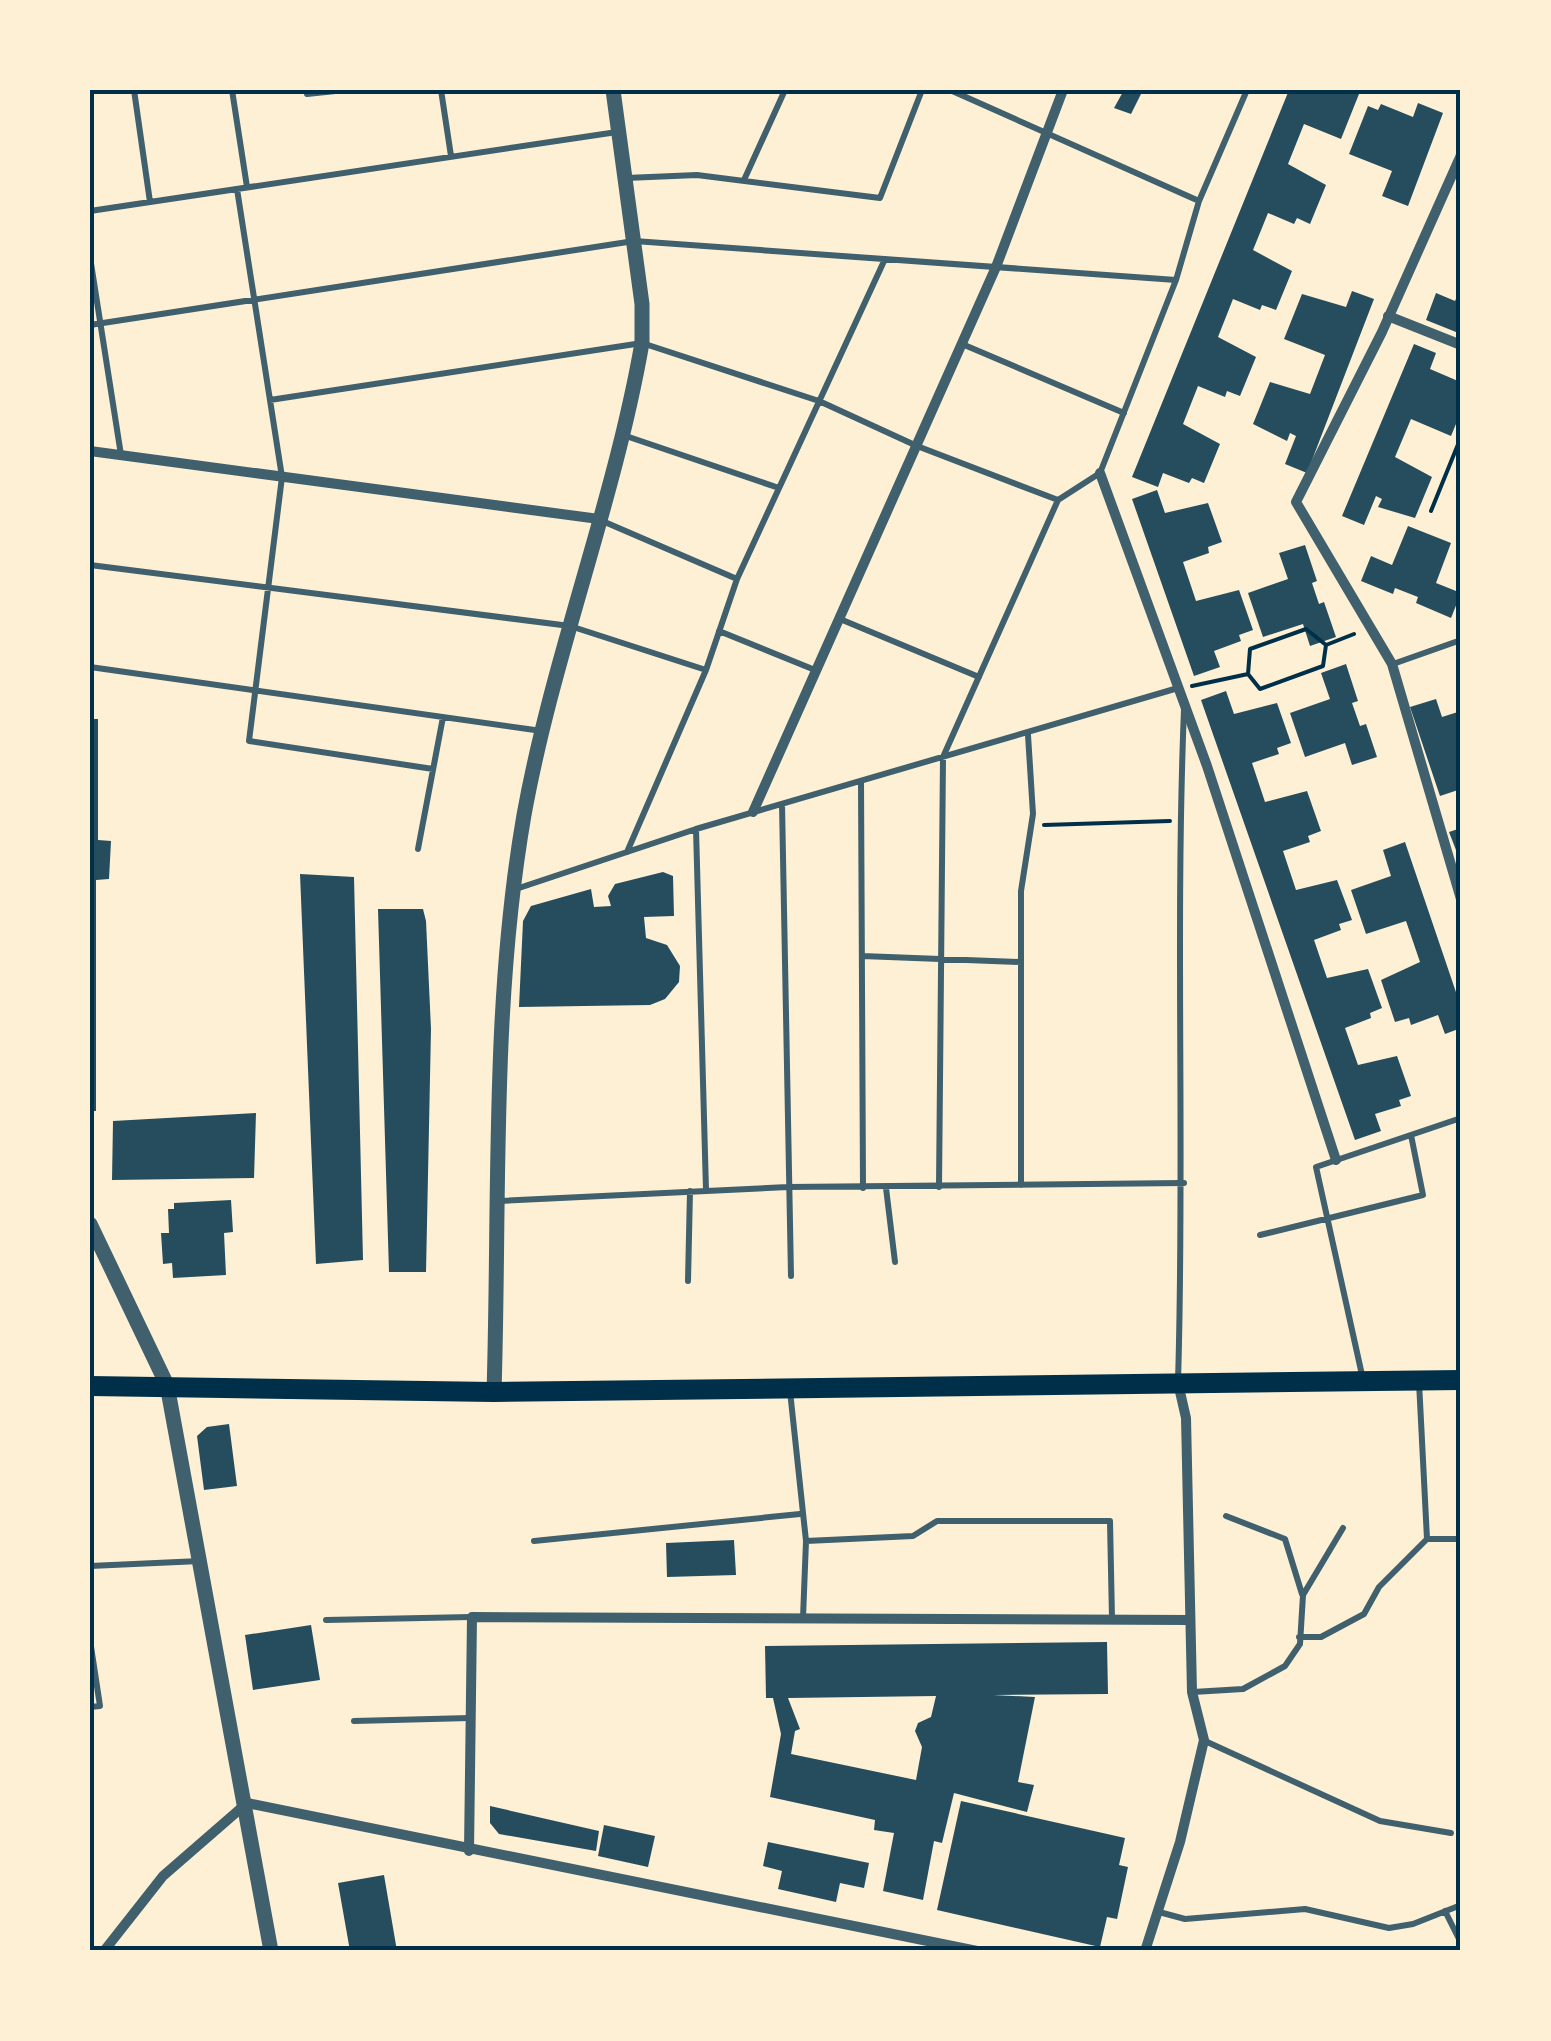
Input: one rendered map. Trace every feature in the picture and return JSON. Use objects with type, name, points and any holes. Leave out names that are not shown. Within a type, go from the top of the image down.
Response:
[{"type":"main road","points":[[90,1386],[494,1392],[1461,1380]]},
{"type":"street","points":[[494,1392],[501,1028],[512,890],[544,731],[642,344],[634,241],[612,90]]},
{"type":"street","points":[[754,812],[996,267],[1063,90]]},
{"type":"street","points":[[1461,155],[1388,316],[1296,502],[1373,626],[1392,664],[1461,899]]},
{"type":"street","points":[[1388,316],[1461,345]]},
{"type":"street","points":[[90,451],[599,520]]},
{"type":"street","points":[[1100,473],[1184,704],[1336,1160]]},
{"type":"street","points":[[90,1224],[167,1385],[271,1951]]},
{"type":"street","points":[[1145,1951],[1204,1740],[1192,1692],[1186,1418],[1178,1383]]},
{"type":"street","points":[[469,1850],[472,1617],[1190,1620]]},
{"type":"street","points":[[247,1804],[977,1951]]},
{"type":"street","points":[[104,1951],[164,1876],[247,1804]]},
{"type":"lane","points":[[134,90],[150,202]]},
{"type":"lane","points":[[232,90],[254,299],[282,477],[249,740],[433,770]]},
{"type":"lane","points":[[307,94],[345,90]]},
{"type":"lane","points":[[441,90],[451,156]]},
{"type":"lane","points":[[744,180],[785,90]]},
{"type":"lane","points":[[624,178],[697,175],[880,198],[922,90]]},
{"type":"lane","points":[[950,90],[1200,201]]},
{"type":"lane","points":[[939,1187],[943,757],[1058,500],[1100,473],[1176,280],[1200,201],[1247,90]]},
{"type":"lane","points":[[90,211],[618,131]]},
{"type":"lane","points":[[90,326],[634,241],[1176,280]]},
{"type":"lane","points":[[90,257],[121,455]]},
{"type":"lane","points":[[626,852],[706,670],[736,579],[885,259]]},
{"type":"lane","points":[[270,400],[642,344],[819,401],[917,446],[1058,500]]},
{"type":"lane","points":[[962,344],[1124,413]]},
{"type":"lane","points":[[622,434],[778,488]]},
{"type":"lane","points":[[599,520],[736,579]]},
{"type":"lane","points":[[90,565],[570,626],[706,670]]},
{"type":"lane","points":[[840,619],[979,677]]},
{"type":"lane","points":[[719,631],[816,671]]},
{"type":"lane","points":[[1392,664],[1461,640]]},
{"type":"lane","points":[[90,667],[544,731]]},
{"type":"lane","points":[[512,890],[754,812],[1178,688]]},
{"type":"lane","points":[[1178,1383],[1184,1182],[1180,821],[1184,704]]},
{"type":"lane","points":[[418,850],[443,717]]},
{"type":"lane","points":[[1021,1186],[1021,891],[1031,825],[1028,734]]},
{"type":"lane","points":[[861,781],[863,1188]]},
{"type":"lane","points":[[782,804],[791,1276]]},
{"type":"lane","points":[[696,830],[706,1190]]},
{"type":"lane","points":[[862,956],[1021,962]]},
{"type":"lane","points":[[1364,1381],[1316,1167],[1461,1118]]},
{"type":"lane","points":[[1260,1236],[1423,1195],[1411,1134]]},
{"type":"lane","points":[[500,1201],[788,1187],[1184,1182]]},
{"type":"lane","points":[[886,1188],[895,1262]]},
{"type":"lane","points":[[688,1281],[690,1191]]},
{"type":"lane","points":[[1419,1381],[1427,1540]]},
{"type":"lane","points":[[790,1390],[800,1514],[806,1541],[803,1619]]},
{"type":"lane","points":[[534,1541],[800,1514]]},
{"type":"lane","points":[[1192,1692],[1244,1690],[1266,1681],[1286,1666],[1299,1637],[1302,1595],[1285,1539],[1226,1516]]},
{"type":"lane","points":[[806,1541],[913,1536],[937,1520],[1110,1521],[1112,1620]]},
{"type":"lane","points":[[1302,1595],[1343,1528]]},
{"type":"lane","points":[[1299,1637],[1321,1637],[1364,1614],[1379,1587],[1427,1540],[1461,1539]]},
{"type":"lane","points":[[90,1566],[202,1561]]},
{"type":"lane","points":[[326,1620],[472,1617]]},
{"type":"lane","points":[[90,1640],[100,1706],[90,1707]]},
{"type":"lane","points":[[354,1720],[471,1718]]},
{"type":"lane","points":[[1204,1740],[1380,1821],[1451,1833]]},
{"type":"lane","points":[[1158,1912],[1185,1919],[1305,1908],[1388,1928],[1461,1905]]},
{"type":"lane","points":[[1444,1911],[1461,1942]]},
{"type":"path","points":[[1431,511],[1461,437]]},
{"type":"path","points":[[1326,645],[1373,626]]},
{"type":"path","points":[[1306,629],[1326,645],[1323,666],[1260,689],[1248,674],[1250,649],[1306,629]]},
{"type":"path","points":[[1178,688],[1248,674]]},
{"type":"path","points":[[1031,825],[1180,821]]},
{"type":"building","points":[[1124,90],[1143,90],[1131,114],[1114,108]]},
{"type":"building","points":[[1289,90],[1359,94],[1341,139],[1304,124],[1288,164],[1326,185],[1310,224],[1297,218],[1294,224],[1268,213],[1253,250],[1292,271],[1276,310],[1262,305],[1260,310],[1233,299],[1218,337],[1256,357],[1240,396],[1227,391],[1225,397],[1198,386],[1183,424],[1220,444],[1204,483],[1192,478],[1189,483],[1163,473],[1158,487],[1132,477]]},
{"type":"building","points":[[1418,103],[1443,113],[1408,206],[1382,196],[1392,171],[1349,154],[1368,106],[1378,110],[1381,104],[1413,117]]},
{"type":"building","points":[[1461,288],[1461,334],[1426,320],[1436,293],[1455,301]]},
{"type":"building","points":[[1352,291],[1374,299],[1307,473],[1285,464],[1296,436],[1290,433],[1287,441],[1253,424],[1270,382],[1310,394],[1325,355],[1284,339],[1302,294],[1346,307]]},
{"type":"building","points":[[1414,344],[1436,353],[1430,369],[1458,381],[1461,412],[1451,436],[1411,419],[1395,457],[1432,477],[1415,518],[1378,507],[1382,499],[1376,496],[1364,525],[1342,516]]},
{"type":"building","points":[[1157,490],[1165,513],[1208,503],[1222,542],[1208,547],[1209,553],[1183,562],[1196,601],[1239,590],[1253,630],[1239,635],[1241,641],[1214,651],[1220,667],[1194,676],[1132,499]]},
{"type":"building","points":[[1408,526],[1451,543],[1436,583],[1461,593],[1451,618],[1416,603],[1418,597],[1395,588],[1393,594],[1361,581],[1371,556],[1392,565]]},
{"type":"building","points":[[1305,545],[1317,581],[1312,583],[1319,604],[1324,602],[1336,637],[1310,646],[1303,624],[1263,637],[1248,593],[1288,579],[1279,553]]},
{"type":"building","points":[[1346,664],[1358,701],[1352,703],[1360,726],[1366,724],[1377,757],[1352,765],[1345,743],[1305,757],[1290,713],[1330,699],[1321,673]]},
{"type":"building","points":[[1226,691],[1234,714],[1277,703],[1291,743],[1277,748],[1279,754],[1252,763],[1265,802],[1307,791],[1321,831],[1308,836],[1310,842],[1283,851],[1296,890],[1337,880],[1352,920],[1339,924],[1341,930],[1314,940],[1327,978],[1368,969],[1382,1008],[1370,1013],[1371,1018],[1345,1028],[1358,1065],[1397,1056],[1411,1096],[1399,1100],[1401,1106],[1375,1114],[1381,1131],[1355,1140],[1201,700]]},
{"type":"building","points":[[1436,699],[1442,717],[1461,711],[1461,789],[1440,796],[1410,707]]},
{"type":"building","points":[[90,719],[98,719],[98,840],[111,841],[109,879],[96,880],[96,1111],[90,1111]]},
{"type":"building","points":[[1461,828],[1461,863],[1449,832]]},
{"type":"building","points":[[1405,842],[1461,1007],[1461,1028],[1445,1034],[1438,1015],[1411,1025],[1409,1018],[1395,1022],[1381,980],[1420,962],[1406,921],[1366,934],[1351,890],[1391,876],[1383,850]]},
{"type":"building","points":[[663,872],[673,876],[674,916],[644,917],[646,938],[667,945],[680,966],[679,982],[665,999],[650,1005],[519,1007],[523,921],[531,906],[591,889],[594,907],[611,906],[608,896],[615,884]]},
{"type":"building","points":[[300,874],[354,877],[363,1260],[316,1264]]},
{"type":"building","points":[[378,909],[423,909],[426,921],[431,1029],[426,1272],[389,1272]]},
{"type":"building","points":[[256,1113],[254,1178],[112,1180],[113,1121]]},
{"type":"building","points":[[231,1200],[233,1232],[224,1233],[226,1275],[173,1278],[172,1263],[163,1264],[161,1233],[169,1233],[168,1209],[174,1209],[174,1203]]},
{"type":"building","points":[[229,1424],[237,1486],[204,1490],[197,1436],[207,1427]]},
{"type":"building","points":[[734,1540],[736,1575],[667,1577],[666,1543]]},
{"type":"building","points":[[311,1625],[320,1680],[253,1690],[245,1635]]},
{"type":"building","points":[[1107,1642],[1108,1694],[993,1695],[1035,1697],[1018,1782],[1034,1785],[1027,1812],[954,1793],[942,1843],[934,1841],[923,1900],[883,1891],[894,1833],[874,1830],[875,1820],[770,1797],[781,1734],[773,1698],[766,1698],[765,1646]],"holes":[[[936,1696],[931,1717],[918,1723],[915,1731],[922,1747],[916,1780],[791,1754],[795,1731],[800,1729],[788,1698]]]},
{"type":"building","points":[[961,1801],[1125,1838],[1119,1865],[1128,1867],[1117,1919],[1107,1917],[1100,1947],[937,1910]]},
{"type":"building","points":[[490,1806],[599,1831],[596,1851],[499,1834],[490,1823]]},
{"type":"building","points":[[604,1825],[655,1836],[648,1867],[598,1856]]},
{"type":"building","points":[[768,1842],[869,1863],[864,1888],[840,1883],[836,1902],[778,1889],[782,1871],[763,1866]]},
{"type":"building","points":[[384,1875],[397,1951],[350,1951],[338,1883]]}]
